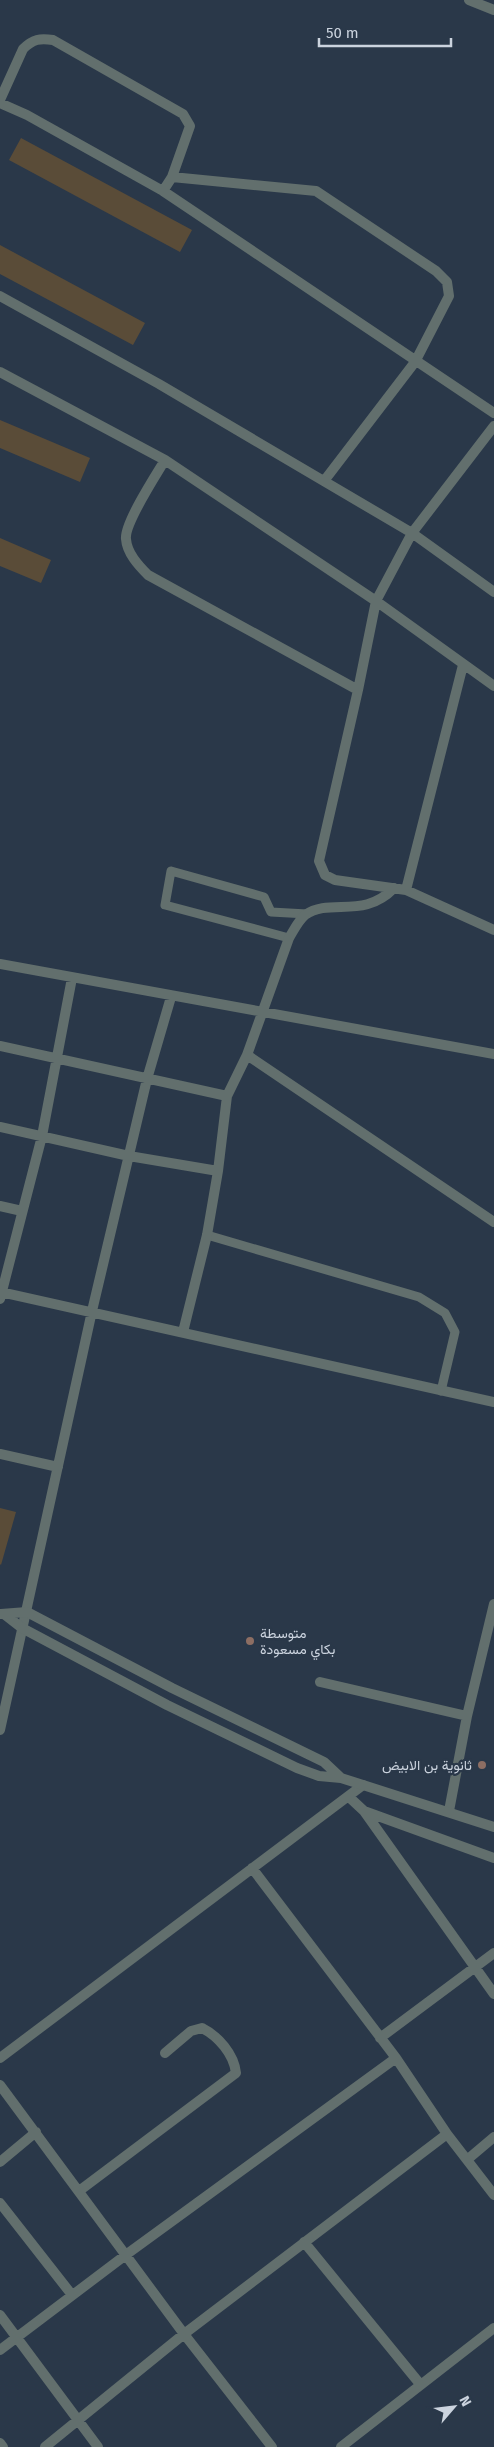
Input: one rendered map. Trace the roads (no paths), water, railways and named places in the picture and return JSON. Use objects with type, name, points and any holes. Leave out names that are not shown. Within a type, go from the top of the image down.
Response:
[{"type":"street","points":[[470,0],[494,10]]},
{"type":"street","points":[[163,191],[172,177],[190,126],[183,114],[54,40],[40,38],[30,42],[23,49],[4,79],[0,101],[163,191],[415,362],[494,413]]},
{"type":"street","points":[[172,177],[316,191],[436,271],[446,282],[449,296],[415,362],[324,481]]},
{"type":"street","points":[[0,296],[159,384],[412,533],[494,592]]},
{"type":"street","points":[[0,372],[165,460],[376,601],[494,686]]},
{"type":"street","points":[[494,426],[412,533],[376,601],[319,861],[325,875],[335,880],[406,890],[494,929]]},
{"type":"street","points":[[165,460],[126,538],[130,552],[137,563],[148,574],[358,690]]},
{"type":"street","points":[[406,890],[463,665]]},
{"type":"street","points":[[183,1332],[207,1235],[218,1171],[227,1096],[247,1055],[289,938],[307,914],[318,910],[374,903],[384,898],[394,888]]},
{"type":"street","points":[[0,964],[171,997],[264,1011],[494,1054]]},
{"type":"street","points":[[72,978],[42,1136],[1,1294],[92,1311],[494,1402]]},
{"type":"street","points":[[0,1730],[92,1311],[147,1079],[171,997]]},
{"type":"street","points":[[0,1046],[227,1096]]},
{"type":"street","points":[[247,1055],[494,1222]]},
{"type":"street","points":[[0,1126],[129,1156],[218,1171]]},
{"type":"street","points":[[0,1206],[22,1211]]},
{"type":"street","points":[[0,1454],[58,1467]]},
{"type":"street","points":[[448,1811],[494,1604]]},
{"type":"street","points":[[2,1614],[26,1612],[172,1688],[324,1762],[340,1778]]},
{"type":"street","points":[[2,1614],[22,1628],[168,1705],[298,1768],[319,1776],[340,1778],[364,1784],[494,1827]]},
{"type":"street","points":[[320,1682],[468,1716]]},
{"type":"street","points":[[0,2058],[364,1784]]},
{"type":"street","points":[[349,1796],[364,1811],[494,1994]]},
{"type":"street","points":[[364,1811],[494,1858]]},
{"type":"street","points":[[252,1868],[396,2058],[448,2134],[494,2195]]},
{"type":"street","points":[[380,2038],[494,1953]]},
{"type":"street","points":[[79,2191],[236,2073],[235,2064],[215,2035],[202,2028],[191,2031],[165,2053]]},
{"type":"street","points":[[0,2350],[127,2254],[396,2058]]},
{"type":"street","points":[[0,2085],[127,2254],[184,2334],[272,2447]]},
{"type":"street","points":[[0,2162],[36,2132]]},
{"type":"street","points":[[45,2447],[184,2334],[448,2134]]},
{"type":"street","points":[[468,2159],[494,2137]]},
{"type":"street","points":[[0,2203],[72,2295]]},
{"type":"street","points":[[304,2242],[420,2384]]},
{"type":"street","points":[[0,2315],[98,2447]]},
{"type":"street","points":[[343,2446],[494,2328]]},
{"type":"street","points":[[0,2443],[3,2447]]},
{"type":"lane","points":[[289,938],[165,905],[171,871],[264,897],[270,912],[307,914]]},
{"type":"lane","points":[[207,1235],[419,1297],[445,1313],[455,1332],[441,1391]]},
{"type":"place","name":"متوسطة بكاي مسعودة","points":[[250,1641]]},
{"type":"place","name":"ثانوية بن الابيض","points":[[482,1765]]}]
